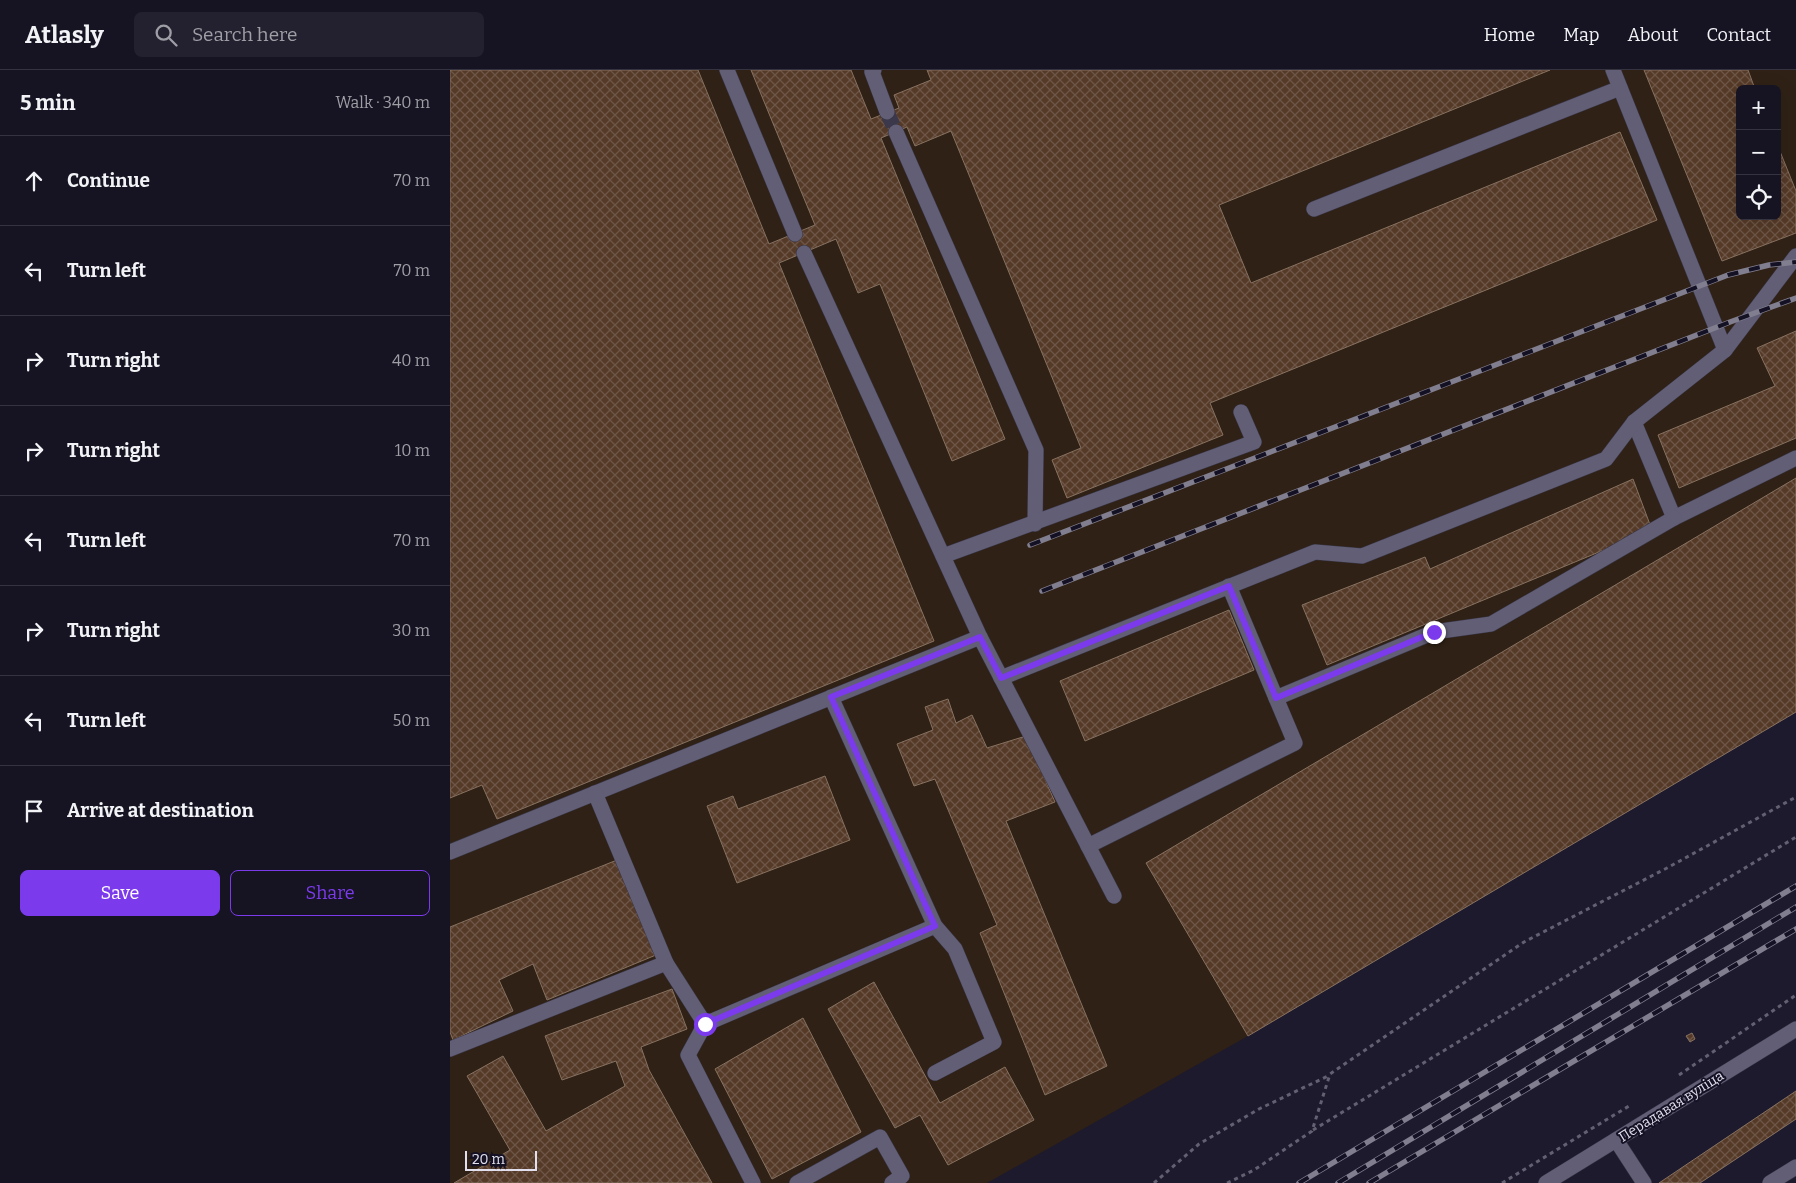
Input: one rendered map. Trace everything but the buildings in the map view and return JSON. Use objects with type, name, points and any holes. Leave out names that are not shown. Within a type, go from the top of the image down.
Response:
[{"type":"street","points":[[727,70],[795,234]]},
{"type":"street","points":[[874,70],[872,72],[887,112]]},
{"type":"street","points":[[1613,70],[1725,350]]},
{"type":"street","points":[[1314,209],[1620,88]]},
{"type":"street","points":[[896,132],[1036,450],[1035,524]]},
{"type":"street","points":[[804,253],[980,637],[1114,896]]},
{"type":"street","points":[[1001,678],[1315,552],[1362,556],[1606,459],[1634,422],[1725,350],[1796,256]]},
{"type":"street","points":[[943,556],[1035,524],[1254,442],[1241,412]]},
{"type":"street","points":[[1634,422],[1674,518]]},
{"type":"street","points":[[1276,698],[1434,632],[1491,624],[1674,518],[1796,458]]},
{"type":"street","points":[[1088,846],[1294,743],[1229,586]]},
{"type":"street","points":[[450,852],[980,637]]},
{"type":"street","points":[[831,697],[935,926],[956,949],[994,1042],[935,1073]]},
{"type":"street","points":[[596,793],[666,963],[705,1024]]},
{"type":"street","points":[[753,1183],[688,1055],[705,1024],[935,926]]},
{"type":"street","points":[[450,1049],[666,963]]},
{"type":"street","name":"Перадавая вуліца","points":[[1546,1183],[1796,1030]]},
{"type":"street","points":[[798,1183],[880,1137],[902,1176],[892,1183]]},
{"type":"street","points":[[1616,1140],[1644,1183]]},
{"type":"street","points":[[1770,1183],[1796,1167]]},
{"type":"path","points":[[1154,1183],[1198,1144],[1259,1108],[1330,1074],[1524,942],[1667,868],[1796,797]]},
{"type":"path","points":[[1227,1183],[1254,1170],[1312,1130],[1796,837]]},
{"type":"path","points":[[1674,1078],[1796,995]]},
{"type":"path","points":[[1312,1130],[1330,1074]]},
{"type":"path","points":[[1502,1183],[1633,1103]]},
{"type":"shaded area","points":[[450,70],[1796,70],[1796,712],[1248,1036],[987,1183],[450,1183]]},
{"type":"tunnel","points":[[887,112],[896,132]]},
{"type":"railway","points":[[1030,545],[1728,275],[1769,265],[1796,262]]},
{"type":"railway","points":[[1042,591],[1730,322],[1796,298]]},
{"type":"railway","points":[[1299,1183],[1796,886]]},
{"type":"railway","points":[[1338,1183],[1796,907]]},
{"type":"railway","points":[[1369,1183],[1796,929]]},
{"type":"route","points":[[705,1024],[935,926],[831,697],[980,637],[1001,678],[1229,586],[1276,698],[1434,632]]}]
